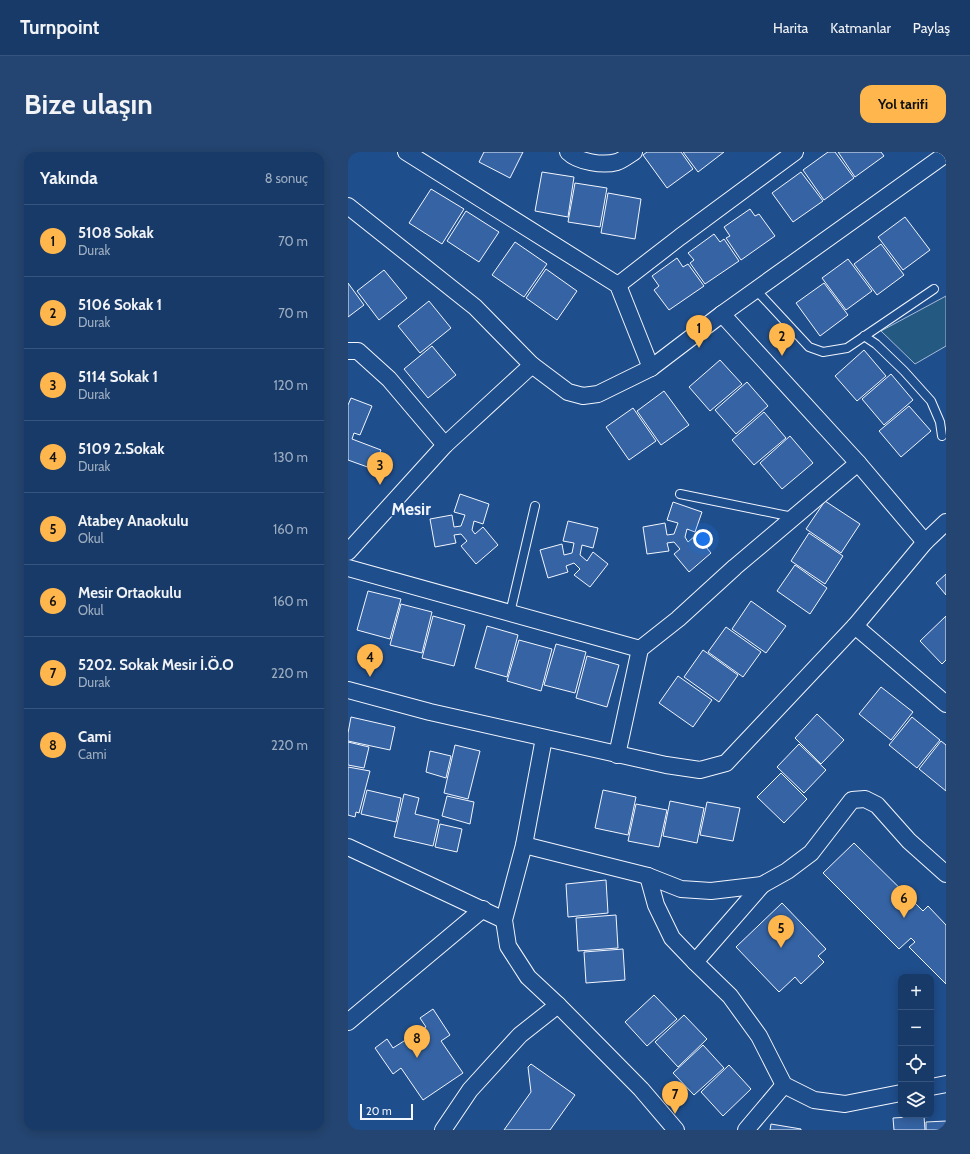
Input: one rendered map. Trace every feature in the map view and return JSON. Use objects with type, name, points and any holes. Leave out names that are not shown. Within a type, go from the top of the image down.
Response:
[{"type":"street","points":[[406,152],[618,285],[652,368]]},
{"type":"street","points":[[568,152],[572,156],[593,163],[617,162],[634,152]]},
{"type":"street","points":[[618,285],[795,152]]},
{"type":"street","points":[[348,206],[475,307],[532,365],[568,392],[583,396],[598,394],[652,368],[722,314],[946,154]]},
{"type":"street","points":[[722,314],[858,463],[925,542]]},
{"type":"street","points":[[348,351],[358,351],[389,380],[445,445]]},
{"type":"street","points":[[351,543],[445,445],[532,365]]},
{"type":"street","points":[[617,755],[640,649],[678,619],[735,567],[858,463]]},
{"type":"street","points":[[348,690],[430,712],[666,765],[700,770],[726,763],[856,626],[925,542],[946,522]]},
{"type":"street","points":[[348,568],[640,649]]},
{"type":"street","points":[[856,626],[946,704]]},
{"type":"street","points":[[544,738],[524,846],[504,920],[508,946],[528,977],[558,1005],[640,1089],[676,1130]]},
{"type":"street","points":[[695,962],[762,885],[787,871],[810,853],[852,800],[864,799],[877,805],[908,841],[946,874]]},
{"type":"street","points":[[524,846],[648,876],[681,889],[711,891],[762,885]]},
{"type":"street","points":[[348,847],[504,920]]},
{"type":"street","points":[[648,876],[656,905],[672,938],[730,996],[755,1030],[784,1085],[814,1100],[845,1104],[898,1094]]},
{"type":"street","points":[[348,1022],[483,909]]},
{"type":"street","points":[[443,1130],[470,1090],[520,1035],[558,1005]]},
{"type":"street","points":[[934,1086],[946,1084]]},
{"type":"street","points":[[746,1130],[784,1085]]},
{"type":"lane","points":[[756,290],[809,347],[823,352],[847,348],[934,289]]},
{"type":"lane","points":[[864,336],[876,344],[931,400],[940,422],[942,436]]},
{"type":"lane","points":[[680,494],[794,517]]},
{"type":"lane","points":[[510,613],[535,506]]},
{"type":"shaded area","points":[[946,296],[946,346],[915,364],[881,331]]},
{"type":"building","points":[[484,152],[523,152],[510,178],[479,162]]},
{"type":"building","points":[[647,152],[681,152],[693,169],[667,188],[643,155]]},
{"type":"building","points":[[683,152],[724,152],[698,172]]},
{"type":"building","points":[[828,152],[835,152],[854,178],[824,200],[803,170]]},
{"type":"building","points":[[838,152],[881,152],[884,156],[855,177]]},
{"type":"building","points":[[542,172],[574,177],[568,217],[535,211]]},
{"type":"building","points":[[801,172],[823,201],[793,222],[772,193]]},
{"type":"building","points":[[575,183],[607,188],[600,227],[568,222]]},
{"type":"building","points":[[431,189],[464,209],[442,244],[409,223]]},
{"type":"building","points":[[608,193],[641,199],[635,239],[601,233]]},
{"type":"building","points":[[750,209],[755,216],[759,214],[775,236],[741,260],[726,238],[730,236],[724,227]]},
{"type":"building","points":[[466,211],[499,232],[479,262],[447,241]]},
{"type":"building","points":[[905,217],[930,250],[903,270],[878,237]]},
{"type":"building","points":[[714,234],[720,242],[724,239],[739,261],[705,284],[690,263],[694,260],[688,253]]},
{"type":"building","points":[[515,242],[547,264],[524,297],[492,275]]},
{"type":"building","points":[[881,244],[904,275],[877,295],[854,264]]},
{"type":"building","points":[[677,258],[683,267],[688,264],[704,286],[669,310],[654,290],[659,286],[652,276]]},
{"type":"building","points":[[848,259],[872,291],[846,310],[822,278]]},
{"type":"building","points":[[546,269],[577,291],[557,320],[526,298]]},
{"type":"building","points":[[384,270],[407,298],[379,320],[357,291]]},
{"type":"building","points":[[348,283],[364,305],[348,317]]},
{"type":"building","points":[[824,283],[848,315],[820,336],[796,303]]},
{"type":"building","points":[[429,301],[451,328],[420,353],[398,326]]},
{"type":"building","points":[[432,346],[456,375],[428,398],[404,369]]},
{"type":"building","points":[[864,350],[886,376],[857,401],[835,376]]},
{"type":"building","points":[[720,360],[742,384],[710,411],[689,387]]},
{"type":"building","points":[[891,374],[913,400],[884,425],[862,399]]},
{"type":"building","points":[[747,382],[768,406],[736,434],[715,410]]},
{"type":"building","points":[[664,391],[689,425],[661,445],[637,411]]},
{"type":"building","points":[[351,398],[372,406],[360,435],[354,433],[352,439],[381,450],[373,469],[348,460],[348,405]]},
{"type":"building","points":[[909,406],[931,431],[901,457],[879,431]]},
{"type":"building","points":[[633,408],[656,441],[629,460],[606,427]]},
{"type":"building","points":[[764,412],[786,438],[754,465],[732,440]]},
{"type":"building","points":[[790,436],[813,463],[782,489],[760,463]]},
{"type":"building","points":[[460,494],[489,504],[483,524],[474,521],[472,530],[475,534],[483,527],[498,545],[476,564],[461,546],[467,541],[461,534],[454,535],[456,543],[435,547],[430,519],[452,515],[454,527],[461,526],[465,515],[454,512]]},
{"type":"building","points":[[825,501],[860,524],[841,553],[806,529]]},
{"type":"building","points":[[673,502],[702,512],[695,532],[687,529],[685,537],[688,542],[696,535],[711,553],[689,572],[674,554],[680,549],[674,542],[667,543],[669,551],[647,554],[643,527],[665,523],[667,535],[674,534],[678,523],[667,520]]},
{"type":"building","points":[[568,521],[598,528],[593,548],[582,545],[580,555],[587,561],[593,552],[608,564],[590,587],[574,575],[580,569],[574,563],[566,566],[568,572],[548,578],[540,550],[562,544],[564,555],[572,553],[574,543],[563,541]]},
{"type":"building","points":[[809,533],[843,556],[825,584],[791,561]]},
{"type":"building","points":[[795,565],[827,588],[810,614],[777,591]]},
{"type":"building","points":[[946,574],[946,595],[936,583]]},
{"type":"building","points":[[368,591],[401,599],[390,639],[357,630]]},
{"type":"building","points":[[751,601],[786,626],[766,653],[732,629]]},
{"type":"building","points":[[401,604],[432,612],[422,653],[390,645]]},
{"type":"building","points":[[433,616],[465,625],[454,666],[422,658]]},
{"type":"building","points":[[946,616],[946,660],[942,664],[920,641]]},
{"type":"building","points":[[487,626],[518,635],[507,677],[475,668]]},
{"type":"building","points":[[726,627],[761,652],[743,677],[708,652]]},
{"type":"building","points":[[519,640],[552,649],[541,691],[507,681]]},
{"type":"building","points":[[556,644],[586,652],[575,693],[544,685]]},
{"type":"building","points":[[703,650],[738,675],[719,702],[684,677]]},
{"type":"building","points":[[587,656],[619,665],[607,707],[576,698]]},
{"type":"building","points":[[678,676],[712,700],[693,727],[659,703]]},
{"type":"building","points":[[881,687],[913,712],[891,740],[859,714]]},
{"type":"building","points":[[817,714],[844,740],[821,764],[795,738]]},
{"type":"building","points":[[351,717],[395,727],[390,750],[348,741]]},
{"type":"building","points":[[912,717],[940,740],[917,768],[889,745]]},
{"type":"building","points":[[941,741],[946,745],[946,791],[919,769]]},
{"type":"building","points":[[348,742],[369,747],[364,768],[348,765]]},
{"type":"building","points":[[799,744],[826,770],[804,793],[777,767]]},
{"type":"building","points":[[455,745],[480,751],[468,799],[444,793]]},
{"type":"building","points":[[430,751],[451,756],[446,778],[426,772]]},
{"type":"building","points":[[348,767],[370,771],[359,813],[356,812],[355,817],[348,815]]},
{"type":"building","points":[[781,773],[807,799],[784,823],[757,797]]},
{"type":"building","points":[[367,790],[401,798],[396,822],[361,814]]},
{"type":"building","points":[[603,790],[636,797],[628,835],[595,828]]},
{"type":"building","points":[[404,794],[419,798],[415,814],[439,820],[433,846],[394,837]]},
{"type":"building","points":[[447,796],[474,802],[470,824],[442,816]]},
{"type":"building","points":[[670,801],[704,808],[697,843],[663,836]]},
{"type":"building","points":[[707,802],[740,808],[733,841],[700,835]]},
{"type":"building","points":[[636,804],[667,810],[659,847],[628,841]]},
{"type":"building","points":[[440,824],[462,829],[457,852],[435,847]]},
{"type":"building","points":[[854,843],[923,911],[928,906],[946,925],[946,984],[909,947],[915,942],[911,938],[899,949],[823,873]]},
{"type":"building","points":[[606,880],[608,913],[568,917],[566,884]]},
{"type":"building","points":[[782,903],[826,949],[818,956],[824,962],[801,984],[795,977],[779,992],[736,947]]},
{"type":"building","points":[[616,915],[618,948],[578,951],[576,918]]},
{"type":"building","points":[[623,949],[625,980],[586,983],[584,952]]},
{"type":"building","points":[[654,995],[677,1019],[647,1046],[625,1022]]},
{"type":"building","points":[[433,1009],[450,1035],[441,1041],[463,1073],[423,1100],[401,1068],[393,1074],[375,1048],[387,1039],[393,1048],[426,1027],[420,1018]]},
{"type":"building","points":[[684,1015],[707,1039],[678,1067],[655,1042]]},
{"type":"building","points":[[703,1045],[724,1068],[694,1095],[673,1073]]},
{"type":"building","points":[[531,1064],[575,1095],[550,1130],[504,1130],[531,1092],[528,1067]]},
{"type":"building","points":[[729,1065],[751,1089],[723,1116],[701,1092]]},
{"type":"building","points":[[893,1118],[924,1118],[925,1130],[894,1130]]},
{"type":"building","points":[[946,1121],[946,1130],[926,1130],[926,1122]]},
{"type":"building","points":[[771,1124],[801,1129],[801,1130],[770,1130]]},
{"type":"place","name":"5108 Sokak","points":[[699,348]]},
{"type":"place","name":"5106 Sokak 1","points":[[782,356]]},
{"type":"place","name":"5114 Sokak 1","points":[[380,485]]},
{"type":"place","name":"5109 2.Sokak","points":[[370,677]]},
{"type":"place","name":"Mesir Ortaokulu","points":[[904,918]]},
{"type":"place","name":"Atabey Anaokulu","points":[[781,948]]},
{"type":"place","name":"Cami","points":[[417,1058]]},
{"type":"place","name":"5202. Sokak Mesir İ.Ö.O","points":[[675,1114]]},
{"type":"district","name":"Mesir","points":[[411,509]]}]
